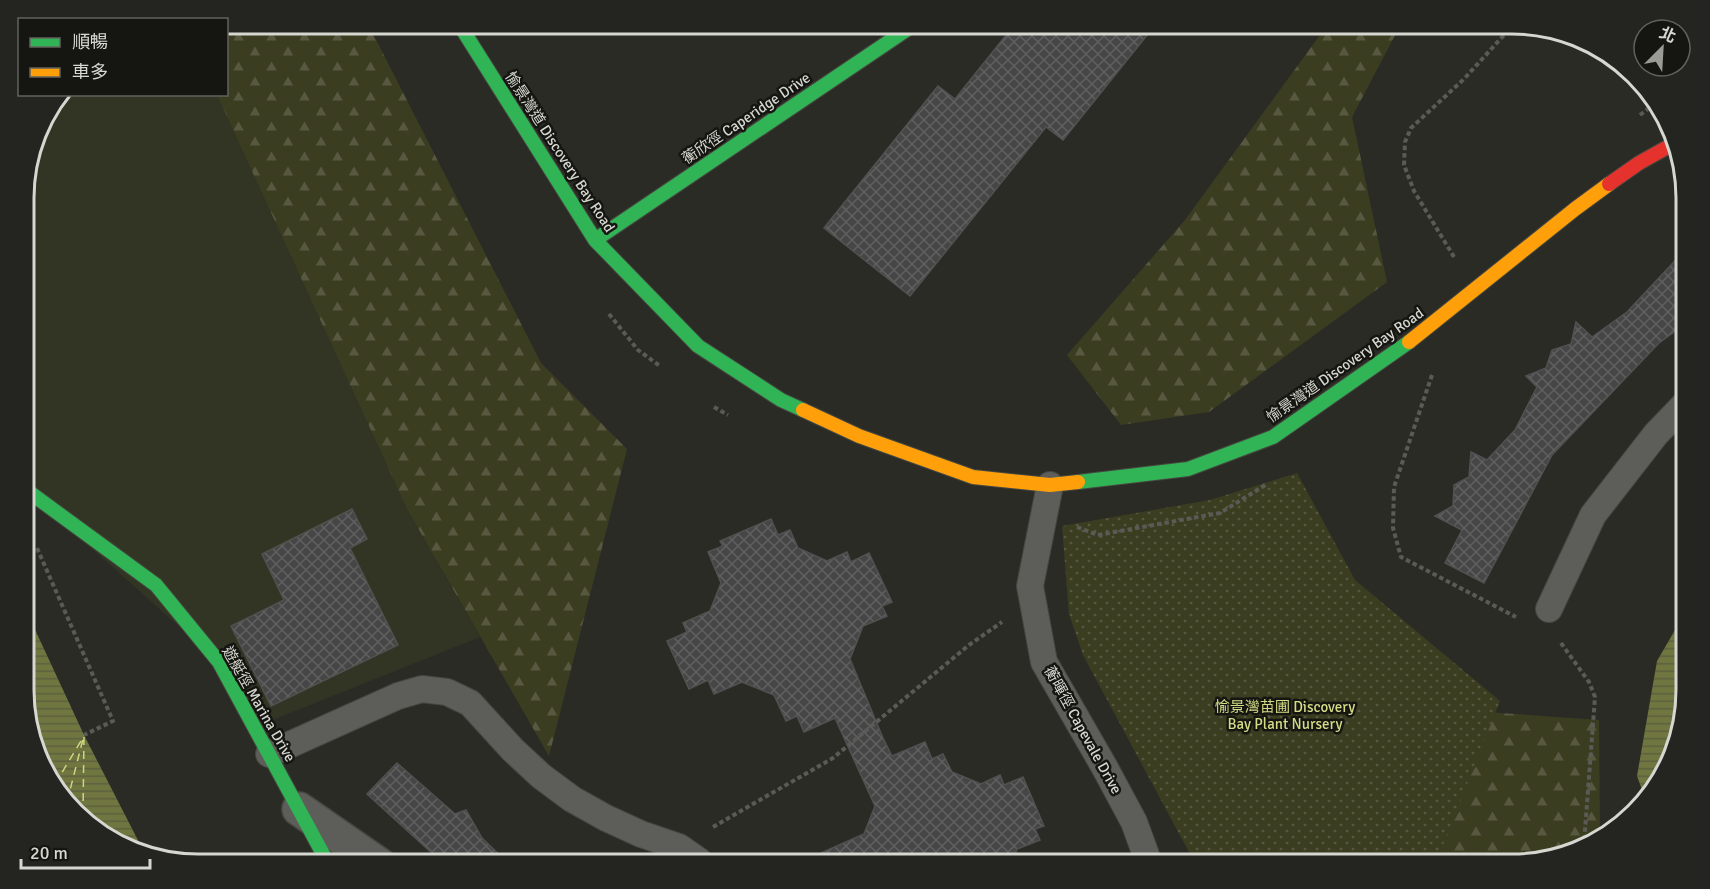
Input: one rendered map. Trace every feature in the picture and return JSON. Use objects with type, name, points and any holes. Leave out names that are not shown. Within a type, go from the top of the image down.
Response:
[{"type":"street","name":"愉景灣道 Discovery Bay Road","points":[[465,34],[595,240],[698,346],[781,400],[859,436],[973,477],[1050,485],[1188,469],[1274,437],[1397,352],[1575,209],[1639,163],[1667,147]]},
{"type":"street","name":"蘅欣徑 Caperidge Drive","points":[[595,240],[900,34]]},
{"type":"street","name":"遊艇徑 Marina Drive","points":[[34,496],[156,585],[219,662],[323,854]]},
{"type":"street","points":[[299,809],[364,854]]},
{"type":"lane","points":[[1543,613],[1593,515],[1656,434],[1676,413]]},
{"type":"lane","name":"蘅暉徑 Capevale Drive","points":[[1050,485],[1030,586],[1044,662],[1134,822],[1146,854]]},
{"type":"lane","points":[[269,754],[398,696],[422,689],[447,692],[470,703],[513,750],[541,776],[572,799],[606,819],[679,847],[689,854]]},
{"type":"path","points":[[1456,260],[1414,191],[1404,165],[1406,142],[1411,128],[1464,79],[1505,34]]},
{"type":"path","points":[[1638,116],[1649,108]]},
{"type":"path","points":[[609,314],[638,350],[666,371]]},
{"type":"path","points":[[1433,371],[1394,487],[1393,528],[1401,557],[1519,619],[1530,620],[1543,613],[1560,643],[1589,682],[1595,697],[1584,838]]},
{"type":"path","points":[[713,406],[733,418]]},
{"type":"path","points":[[1044,513],[1098,535],[1221,513],[1270,482]]},
{"type":"path","points":[[34,542],[113,721],[84,735]]},
{"type":"path","points":[[679,847],[832,758],[969,645],[1032,601]]},
{"type":"shaded area","points":[[70,96],[217,96],[407,509],[480,637],[255,727],[219,662],[34,497],[35,188],[40,156],[47,136],[56,116]]},
{"type":"shaded area","points":[[34,628],[84,735],[140,843],[107,827],[90,814],[68,790],[56,772],[40,733],[36,712]]},
{"type":"shaded area","points":[[1676,628],[1676,690],[1672,722],[1659,763],[1642,790],[1637,776],[1657,661]]},
{"type":"green space","points":[[228,34],[373,34],[541,363],[627,449],[549,756],[407,509],[217,96],[228,96]]},
{"type":"green space","points":[[1321,34],[1396,34],[1352,117],[1387,282],[1209,412],[1121,425],[1067,355],[1185,220]]},
{"type":"green space","name":"愉景灣苗圃 Discovery Bay Plant Nursery","points":[[1297,473],[1355,580],[1500,701],[1439,854],[1190,854],[1083,655],[1069,614],[1062,526],[1210,500]]},
{"type":"green space","points":[[1457,710],[1599,720],[1600,829],[1564,846],[1522,854],[1401,854]]},
{"type":"building","points":[[1007,34],[1148,34],[1063,140],[1046,127],[910,296],[824,228],[938,86],[955,99]]},
{"type":"building","points":[[1676,260],[1676,331],[1659,343],[1552,455],[1484,583],[1445,563],[1462,530],[1435,516],[1453,506],[1454,485],[1469,477],[1471,452],[1487,460],[1515,430],[1537,387],[1526,376],[1546,368],[1552,350],[1571,344],[1576,322],[1592,337],[1627,312]]},
{"type":"building","points":[[352,509],[367,539],[350,548],[398,645],[271,706],[231,626],[284,600],[262,554]]},
{"type":"building","points":[[771,519],[778,535],[790,530],[798,548],[827,561],[847,552],[851,562],[869,553],[892,602],[882,606],[887,616],[863,626],[850,659],[892,756],[925,742],[932,759],[943,754],[952,772],[981,784],[1000,775],[1004,785],[1023,777],[1044,826],[1035,829],[1040,840],[1017,849],[1015,854],[819,854],[864,834],[875,806],[835,718],[804,732],[797,716],[786,721],[774,695],[742,682],[714,694],[708,680],[689,689],[667,641],[687,632],[683,623],[710,611],[721,583],[708,552],[723,546],[720,541]]},
{"type":"building","points":[[397,763],[455,814],[466,810],[482,838],[499,854],[433,854],[367,794]]},
{"type":"ferry route","points":[[83,806],[84,735]]},
{"type":"ferry route","points":[[59,777],[84,736]]},
{"type":"ferry route","points":[[70,792],[83,739]]},
{"type":"traffic: fast","points":[[465,34],[595,240],[698,346],[781,400],[803,410]]},
{"type":"traffic: fast","points":[[595,240],[900,34]]},
{"type":"traffic: fast","points":[[1078,482],[1188,469],[1273,437],[1409,342]]},
{"type":"traffic: fast","points":[[34,496],[156,585],[219,662],[323,854]]},
{"type":"traffic: slow","points":[[1409,342],[1609,184]]},
{"type":"traffic: slow","points":[[803,410],[859,436],[973,477],[1050,485],[1078,482]]},
{"type":"traffic: jam","points":[[1609,184],[1667,147]]}]
